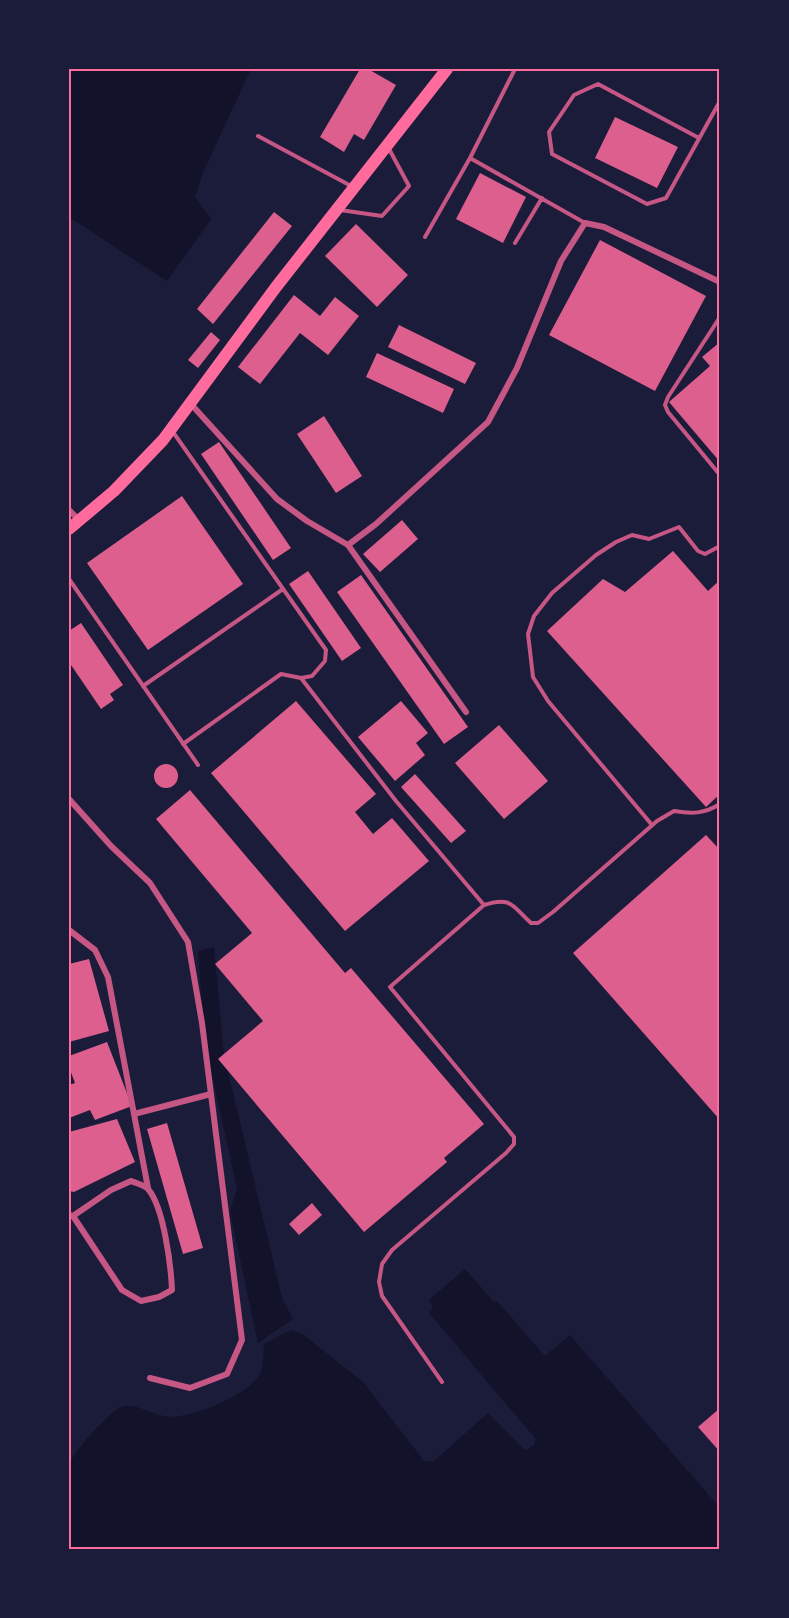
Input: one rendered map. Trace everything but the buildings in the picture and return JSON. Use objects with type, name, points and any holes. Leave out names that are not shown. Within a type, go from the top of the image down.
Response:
[{"type":"main road","points":[[69,529],[114,491],[171,429],[336,210],[447,69]]},
{"type":"street","points":[[348,545],[376,524],[488,422],[518,368],[561,261],[585,223],[604,227],[720,282]]},
{"type":"street","points":[[190,403],[277,499],[307,521],[348,545],[466,712]]},
{"type":"street","points":[[69,510],[79,521]]},
{"type":"street","points":[[69,800],[111,846],[150,883],[188,942],[202,1023],[242,1340],[227,1374],[190,1388],[150,1378]]},
{"type":"street","points":[[69,930],[94,950],[108,977],[148,1188],[157,1206],[170,1255],[172,1290],[159,1297],[141,1301],[122,1290],[71,1216],[111,1190],[131,1181],[148,1188]]},
{"type":"street","points":[[134,1114],[211,1094]]},
{"type":"lane","points":[[425,237],[470,158],[515,69]]},
{"type":"lane","points":[[699,138],[598,84],[574,94],[549,132],[552,154],[647,204],[666,198],[720,101]]},
{"type":"lane","points":[[258,136],[354,187]]},
{"type":"lane","points":[[336,210],[382,216],[409,186],[387,144]]},
{"type":"lane","points":[[470,158],[585,223]]},
{"type":"lane","points":[[515,243],[542,198]]},
{"type":"lane","points":[[720,317],[665,405],[720,474]]},
{"type":"lane","points":[[171,429],[326,650],[325,661],[312,676],[301,678],[281,674],[183,744]]},
{"type":"lane","points":[[652,825],[548,701],[533,677],[528,634],[534,616],[552,593],[596,555],[616,542],[632,535],[649,539],[679,527],[698,551],[705,554],[720,546]]},
{"type":"lane","points":[[69,579],[198,765]]},
{"type":"lane","points":[[143,686],[283,589]]},
{"type":"lane","points":[[301,678],[396,801],[484,905]]},
{"type":"lane","points":[[442,1382],[382,1296],[380,1282],[382,1264],[392,1250],[416,1228],[506,1153],[514,1144],[514,1137],[390,987],[484,905],[498,900],[508,902],[531,923],[538,923],[652,825],[674,811],[690,814],[708,812],[720,804]]},
{"type":"shaded area","points":[[69,69],[251,69],[204,170],[195,197],[211,219],[167,281],[69,217]]},
{"type":"shaded area","points":[[214,947],[224,1055],[282,1298],[293,1319],[258,1343],[230,1211],[237,1188],[205,1044],[198,951]]},
{"type":"shaded area","points":[[465,1269],[494,1302],[497,1301],[545,1356],[570,1335],[720,1508],[720,1549],[69,1549],[69,1466],[84,1442],[102,1423],[124,1406],[134,1406],[159,1415],[174,1417],[201,1411],[229,1399],[252,1384],[261,1373],[264,1344],[291,1330],[301,1333],[363,1382],[424,1461],[434,1461],[488,1413],[525,1450],[534,1445],[536,1439],[429,1313],[433,1307],[429,1300]]}]
